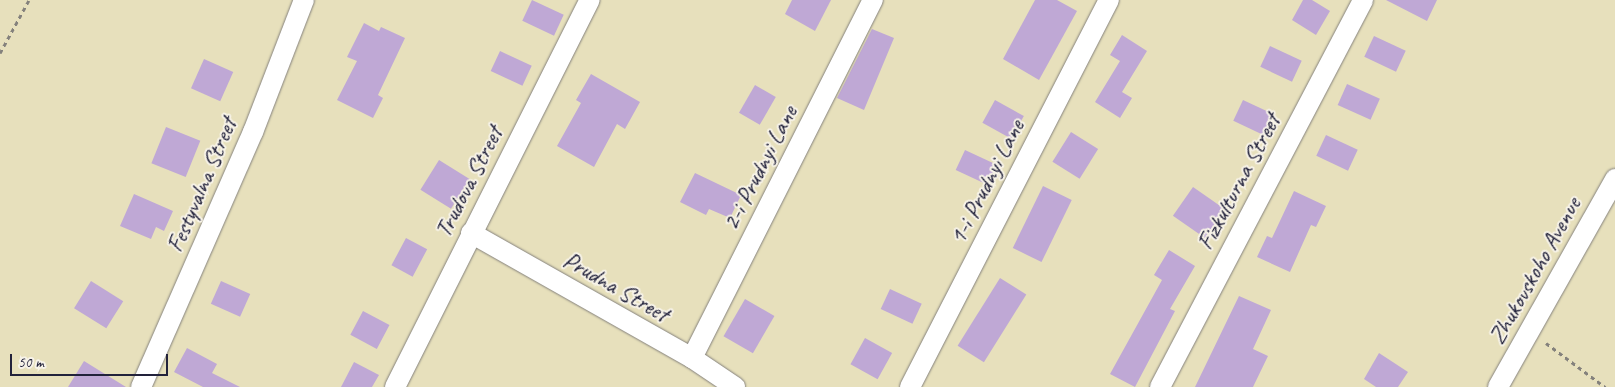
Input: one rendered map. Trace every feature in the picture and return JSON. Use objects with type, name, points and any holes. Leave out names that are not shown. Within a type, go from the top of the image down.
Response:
[{"type":"street","name":"Festyvalna Street","points":[[141,387],[253,132],[304,0]]},
{"type":"street","name":"Trudova Street","points":[[395,387],[590,0]]},
{"type":"street","name":"2-i Prudnyi Lane","points":[[692,358],[873,0]]},
{"type":"street","name":"1-i Prudnyi Lane","points":[[910,387],[1109,0]]},
{"type":"street","name":"Fizkulturna Street","points":[[1160,387],[1363,0]]},
{"type":"street","name":"Zhukovskoho Avenue","points":[[1498,387],[1615,179]]},
{"type":"street","name":"Prudna Street","points":[[471,233],[692,358],[735,387]]},
{"type":"path","points":[[0,53],[29,0]]},
{"type":"path","points":[[1530,330],[1605,387]]},
{"type":"building","points":[[532,0],[564,15],[554,36],[522,21]]},
{"type":"building","points":[[792,0],[831,0],[815,31],[785,14]]},
{"type":"building","points":[[1035,0],[1057,0],[1077,11],[1039,80],[1003,59]]},
{"type":"building","points":[[1303,0],[1312,0],[1330,11],[1316,35],[1292,20]]},
{"type":"building","points":[[1386,0],[1437,0],[1427,21]]},
{"type":"building","points":[[364,23],[379,31],[381,27],[405,38],[378,95],[383,98],[373,118],[337,100],[357,61],[347,57]]},
{"type":"building","points":[[872,29],[894,38],[864,110],[837,98]]},
{"type":"building","points":[[1122,35],[1147,51],[1122,92],[1132,98],[1120,118],[1095,102],[1120,61],[1110,55]]},
{"type":"building","points":[[1374,36],[1406,51],[1396,72],[1364,57]]},
{"type":"building","points":[[1270,46],[1302,61],[1292,82],[1260,67]]},
{"type":"building","points":[[500,51],[532,66],[522,86],[491,71]]},
{"type":"building","points":[[204,59],[233,72],[220,101],[191,88]]},
{"type":"building","points":[[591,74],[640,102],[625,129],[617,124],[594,167],[557,146],[581,103],[576,100]]},
{"type":"building","points":[[1347,84],[1380,99],[1371,120],[1338,105]]},
{"type":"building","points":[[755,85],[776,97],[760,125],[739,113]]},
{"type":"building","points":[[995,100],[1024,116],[1011,139],[982,123]]},
{"type":"building","points":[[1243,100],[1275,115],[1265,136],[1233,121]]},
{"type":"building","points":[[166,127],[200,141],[186,177],[151,163]]},
{"type":"building","points":[[1071,132],[1098,149],[1080,179],[1052,162]]},
{"type":"building","points":[[1326,135],[1358,150],[1348,171],[1316,156]]},
{"type":"building","points":[[965,150],[997,165],[987,185],[956,170]]},
{"type":"building","points":[[439,160],[470,179],[451,209],[420,190]]},
{"type":"building","points":[[695,173],[741,195],[730,218],[709,209],[706,215],[680,202]]},
{"type":"building","points":[[1043,186],[1072,200],[1042,262],[1013,248]]},
{"type":"building","points":[[1193,187],[1225,209],[1205,238],[1173,216]]},
{"type":"building","points":[[1294,191],[1326,206],[1316,227],[1311,225],[1290,272],[1257,257],[1267,236],[1272,238]]},
{"type":"building","points":[[134,194],[173,211],[164,231],[156,227],[151,239],[120,226]]},
{"type":"building","points":[[406,238],[427,249],[413,277],[391,265]]},
{"type":"building","points":[[1169,250],[1195,266],[1170,309],[1175,311],[1135,387],[1110,374],[1162,280],[1154,275]]},
{"type":"building","points":[[1000,278],[1026,294],[984,362],[958,346]]},
{"type":"building","points":[[91,281],[123,301],[106,328],[74,308]]},
{"type":"building","points":[[221,281],[250,294],[240,317],[211,304]]},
{"type":"building","points":[[890,289],[922,304],[912,324],[881,309]]},
{"type":"building","points":[[1239,296],[1271,310],[1253,349],[1268,356],[1253,387],[1195,387]]},
{"type":"building","points":[[745,299],[774,316],[753,353],[724,336]]},
{"type":"building","points":[[363,311],[389,325],[377,349],[350,335]]},
{"type":"building","points":[[865,338],[892,353],[878,379],[850,364]]},
{"type":"building","points":[[187,348],[217,364],[212,373],[240,387],[203,387],[174,372]]},
{"type":"building","points":[[1379,353],[1408,372],[1398,387],[1376,387],[1364,379]]},
{"type":"building","points":[[84,361],[126,387],[68,387]]},
{"type":"building","points":[[354,362],[379,375],[372,387],[341,387]]}]
